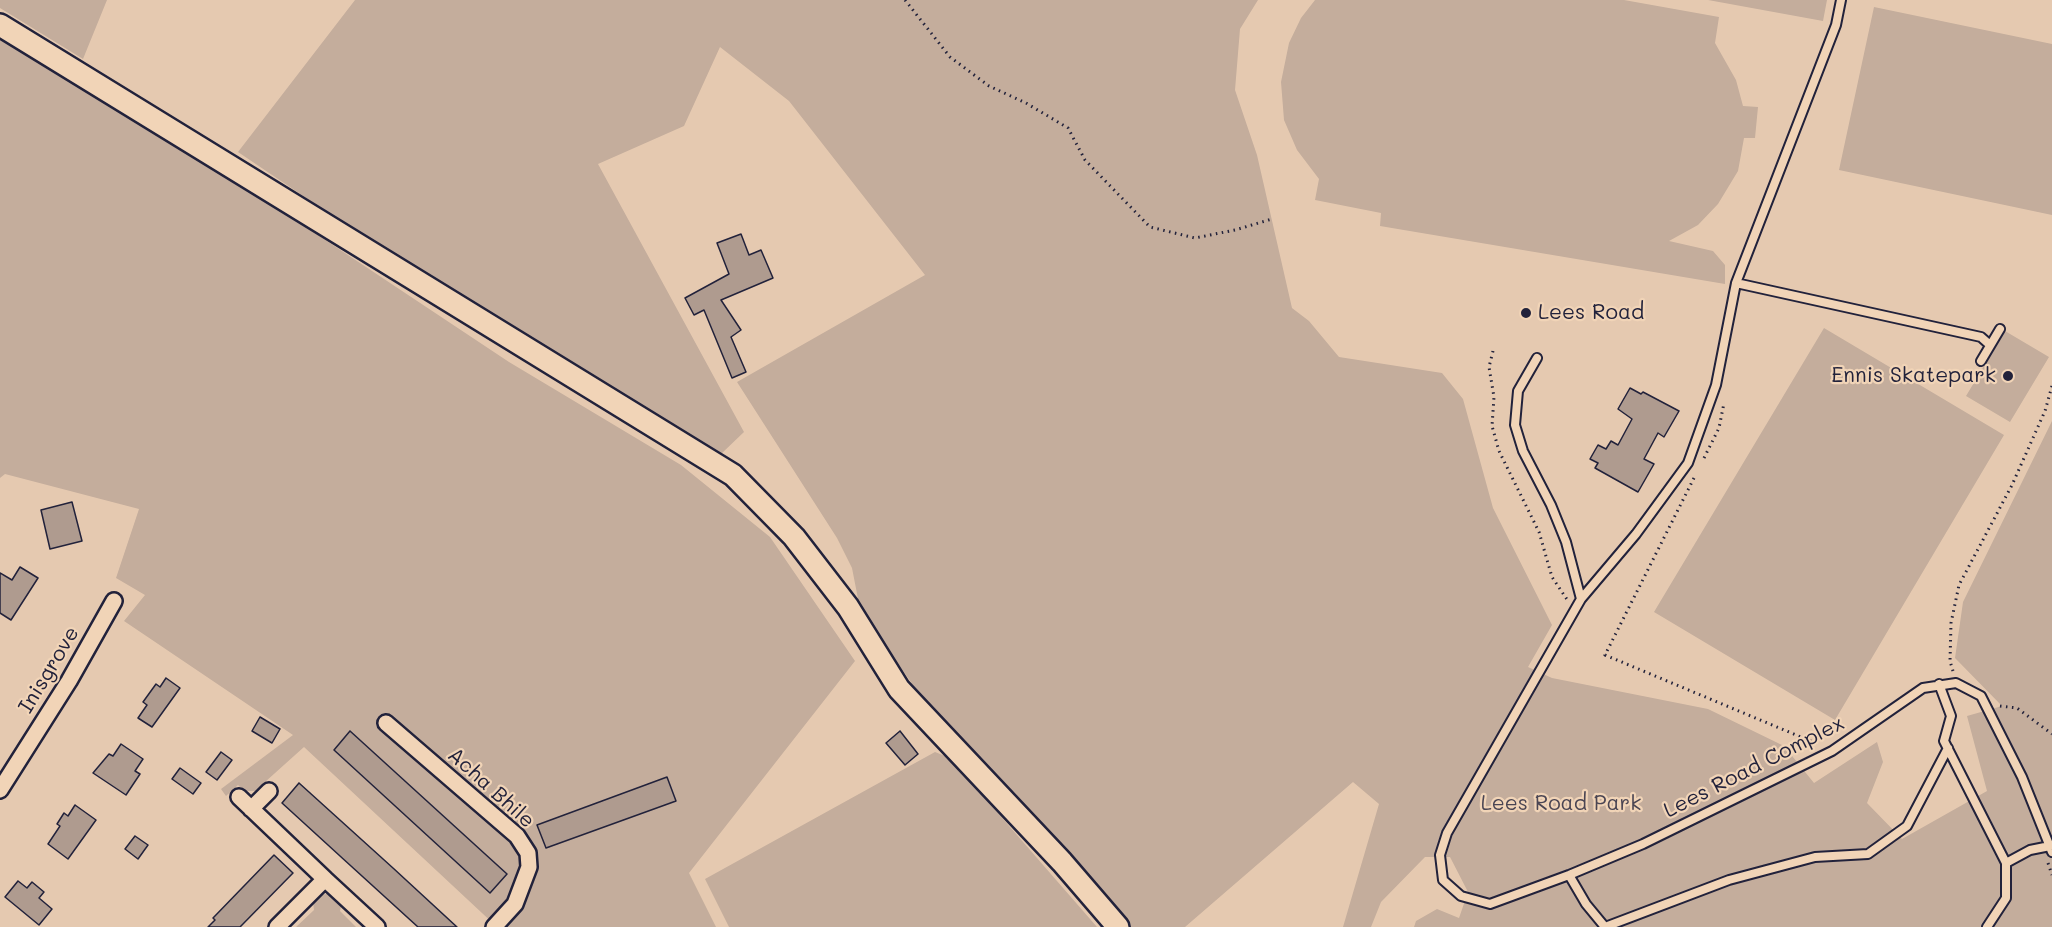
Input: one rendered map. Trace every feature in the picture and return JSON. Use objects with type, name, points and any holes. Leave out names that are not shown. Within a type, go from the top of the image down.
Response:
[{"type":"street","points":[[0,25],[733,475],[794,537],[848,607],[899,689],[1055,854],[1118,927]]},
{"type":"street","name":"Inisgrove","points":[[0,790],[69,681],[114,601]]},
{"type":"street","name":"Acha Bhile","points":[[386,723],[517,836],[528,853],[529,867],[515,904],[494,927]]},
{"type":"street","points":[[251,809],[270,791]]},
{"type":"street","points":[[239,797],[377,927]]},
{"type":"street","points":[[277,927],[325,879]]},
{"type":"lane","name":"Lees Road Complex","points":[[1841,0],[1836,25],[1736,283],[1716,385],[1688,463],[1636,534],[1576,607],[1447,833],[1440,855],[1443,880],[1461,896],[1490,904],[1569,875],[1643,844],[1832,751],[1923,688],[1956,683]]},
{"type":"lane","points":[[1736,283],[1981,338],[1990,345]]},
{"type":"lane","points":[[1981,361],[2000,329]]},
{"type":"lane","points":[[1537,358],[1518,391],[1515,424],[1523,451],[1551,506],[1566,542],[1581,599]]},
{"type":"lane","points":[[1956,683],[1981,696],[1986,704],[2022,777],[2048,849],[2030,850],[2006,863]]},
{"type":"lane","points":[[1939,684],[1951,716],[1944,741],[2006,863],[2006,898],[1987,927]]},
{"type":"lane","points":[[1569,875],[1605,927],[1729,880],[1815,857],[1868,854],[1907,826],[1948,748]]},
{"type":"path","points":[[904,0],[950,57],[989,86],[1026,103],[1068,128],[1085,160],[1150,227],[1195,238],[1235,230],[1272,219]]},
{"type":"path","points":[[1493,351],[1489,367],[1494,397],[1492,426],[1499,450],[1539,532],[1552,577],[1566,600],[1576,607]]},
{"type":"path","points":[[1956,683],[1950,661],[1951,623],[1959,585],[2012,485],[2045,411],[2052,386]]},
{"type":"path","points":[[1704,459],[1719,428],[1725,395]]},
{"type":"path","points":[[1698,469],[1605,655],[1832,751]]},
{"type":"path","points":[[1986,704],[2017,708],[2052,734]]},
{"type":"path","points":[[2048,849],[2052,875]]},
{"type":"green space","points":[[0,0],[107,0],[83,59],[0,8]]},
{"type":"green space","name":"Lees Road Park","points":[[355,0],[1258,0],[1240,29],[1235,90],[1257,155],[1292,308],[1309,321],[1339,357],[1442,373],[1463,399],[1493,508],[1552,625],[1528,667],[1552,678],[1708,709],[1784,746],[1814,783],[1877,742],[1883,762],[1867,803],[1902,839],[1987,791],[1967,716],[2002,706],[1955,658],[1963,602],[2052,421],[2052,927],[1414,927],[1416,921],[1437,909],[1459,918],[1468,892],[1450,857],[1425,857],[1381,902],[1371,927],[1343,927],[1379,804],[1353,782],[1185,927],[1129,927],[922,698],[860,609],[852,568],[837,538],[737,382],[925,275],[789,101],[720,47],[684,126],[598,164],[744,432],[720,455],[364,237],[238,152]]},
{"type":"green space","points":[[1315,0],[1624,0],[1719,17],[1715,43],[1736,80],[1743,106],[1758,107],[1755,138],[1744,138],[1738,171],[1718,204],[1698,225],[1669,241],[1713,251],[1725,265],[1725,284],[1380,226],[1381,213],[1315,200],[1319,179],[1297,150],[1284,120],[1281,82],[1289,43],[1301,18]]},
{"type":"green space","points":[[1708,0],[1827,0],[1823,21]]},
{"type":"green space","points":[[1874,7],[2052,44],[2052,215],[1839,170]]},
{"type":"green space","points":[[0,36],[220,170],[509,362],[681,465],[770,537],[855,661],[689,873],[716,927],[497,927],[304,747],[255,791],[244,791],[238,785],[226,796],[221,789],[293,735],[124,621],[145,595],[116,578],[139,509],[5,474],[0,478]]},
{"type":"green space","points":[[1824,328],[2004,435],[1835,720],[1654,612]]},
{"type":"green space","name":"Ennis Skatepark","points":[[2005,331],[2049,357],[2010,422],[1966,396]]},
{"type":"green space","points":[[935,752],[950,758],[1097,927],[729,927],[705,879]]},
{"type":"green space","points":[[320,895],[335,895],[342,902],[340,911],[356,927],[296,927],[314,910],[313,902]]},
{"type":"building","points":[[741,234],[749,255],[761,250],[773,278],[721,300],[741,330],[731,337],[746,372],[732,378],[704,310],[694,315],[685,298],[729,274],[717,243]]},
{"type":"building","points":[[1630,388],[1641,394],[1643,392],[1679,411],[1664,437],[1658,433],[1644,459],[1654,464],[1638,492],[1595,468],[1598,463],[1590,459],[1598,445],[1606,449],[1611,441],[1618,445],[1632,419],[1618,409]]},
{"type":"building","points":[[72,502],[82,541],[50,549],[41,510]]},
{"type":"building","points":[[20,567],[38,578],[11,620],[0,613],[0,573],[12,580]]},
{"type":"building","points":[[166,678],[180,688],[152,727],[138,718],[147,705],[143,702],[156,684],[160,687]]},
{"type":"building","points":[[260,717],[280,729],[272,743],[252,731]]},
{"type":"building","points":[[350,731],[507,874],[490,893],[334,750]]},
{"type":"building","points":[[900,731],[918,754],[905,765],[886,743]]},
{"type":"building","points":[[121,744],[143,759],[135,771],[140,774],[126,795],[93,773],[109,754],[113,756]]},
{"type":"building","points":[[221,752],[232,760],[217,780],[206,772]]},
{"type":"building","points":[[180,768],[201,783],[193,794],[172,779]]},
{"type":"building","points":[[667,777],[676,801],[546,848],[537,825]]},
{"type":"building","points":[[299,783],[457,927],[418,927],[340,856],[282,803]]},
{"type":"building","points":[[75,805],[96,820],[68,859],[48,844],[60,826],[57,824],[64,813],[68,816]]},
{"type":"building","points":[[135,836],[148,845],[138,859],[125,849]]},
{"type":"building","points":[[274,855],[293,873],[240,927],[208,927],[215,920],[213,918]]},
{"type":"building","points":[[18,881],[27,888],[32,882],[44,892],[39,898],[52,909],[39,925],[5,897]]},
{"type":"place","name":"Lees Road","points":[[1526,313]]},
{"type":"place","name":"Ennis Skatepark","points":[[2008,376]]}]
